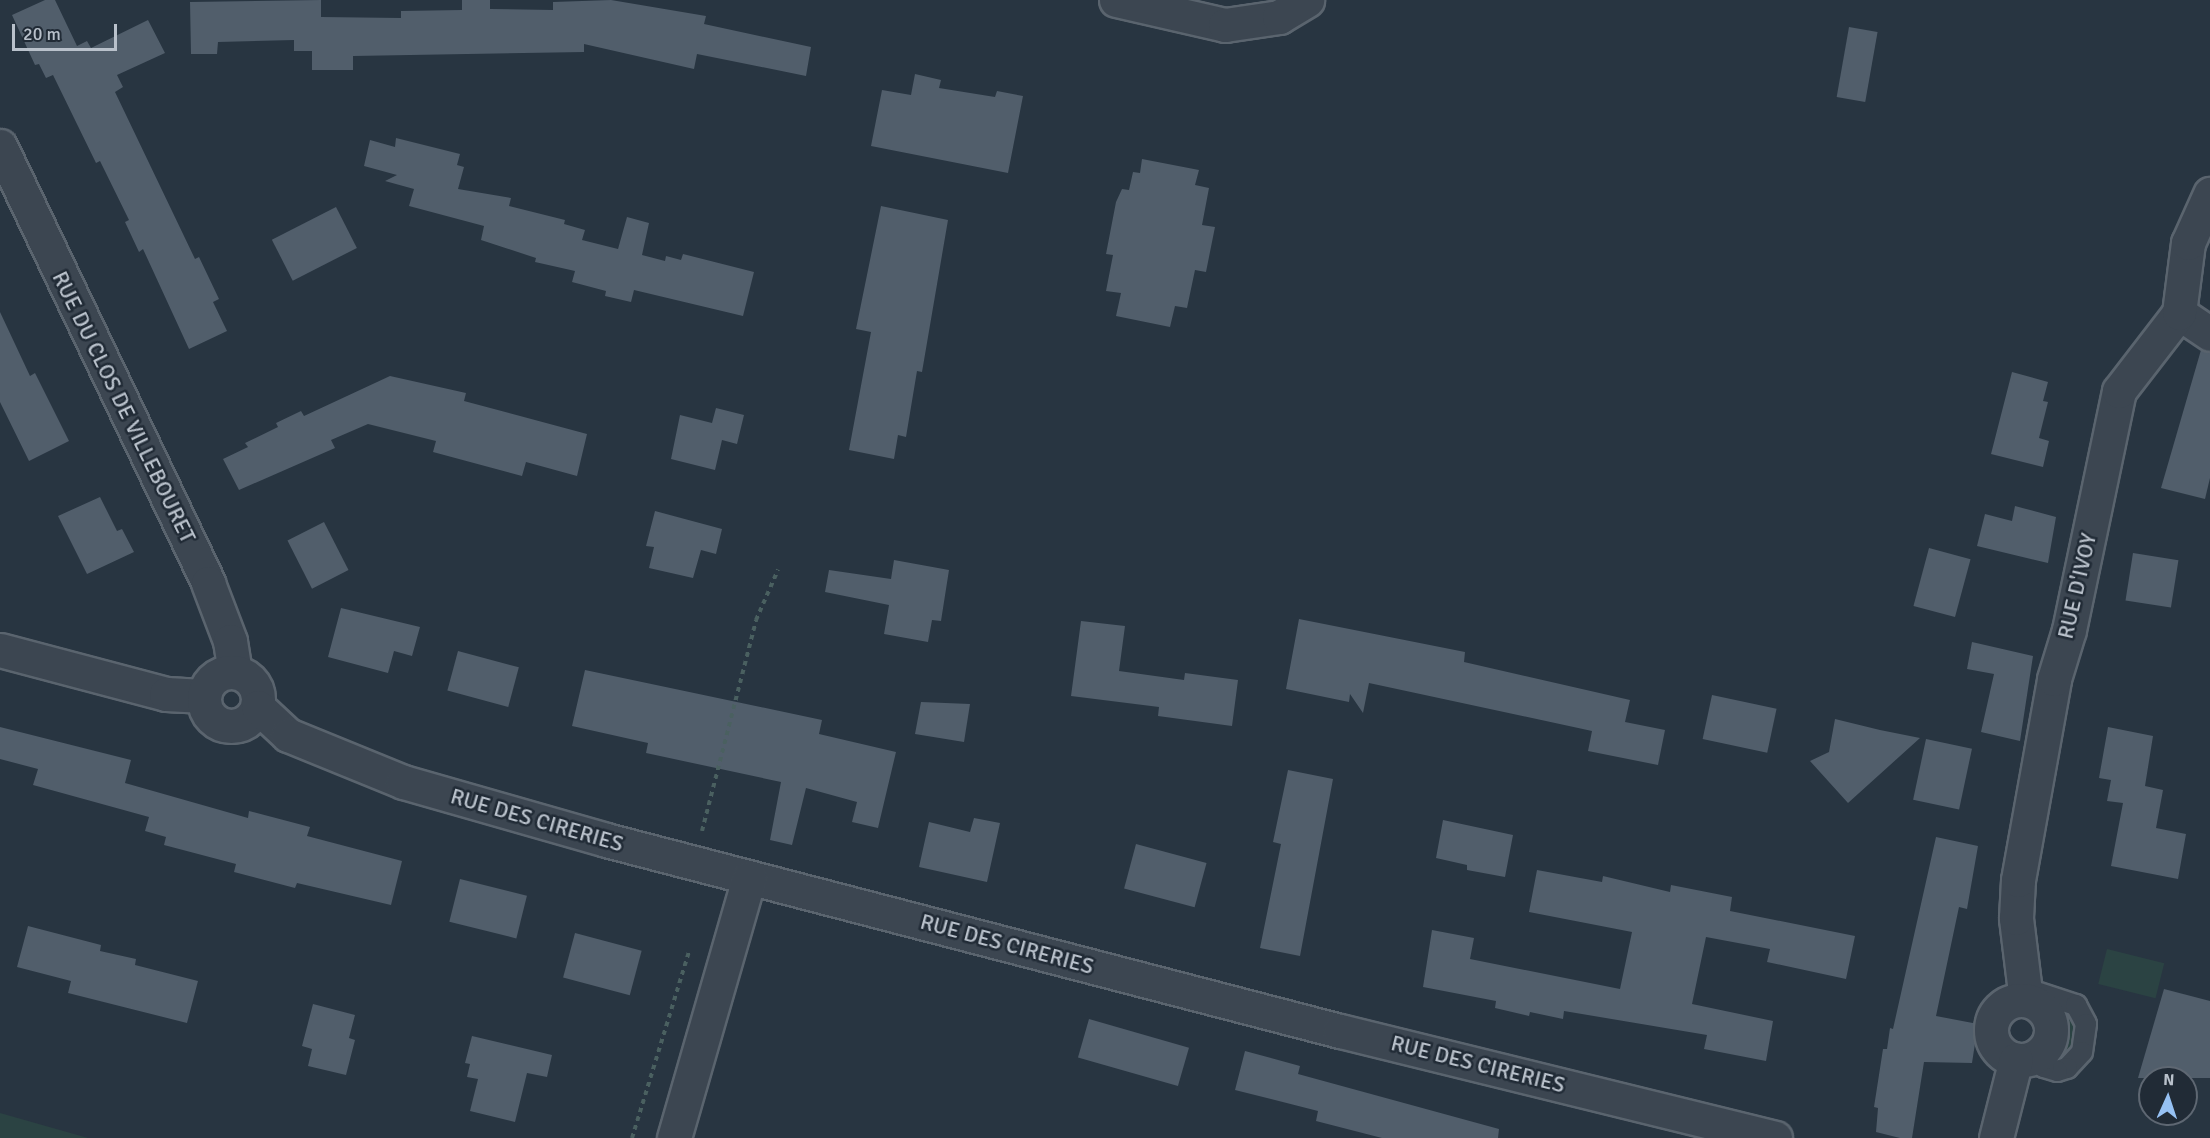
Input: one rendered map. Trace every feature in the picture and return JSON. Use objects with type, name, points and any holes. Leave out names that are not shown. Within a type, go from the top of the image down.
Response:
[{"type":"street","points":[[1116,0],[1225,25],[1278,17],[1306,0]]},
{"type":"street","name":"RUE DU CLOS DE VILLEBOURET","points":[[0,146],[208,583],[230,641],[235,672]]},
{"type":"street","points":[[2210,194],[2188,243],[2179,313],[2210,334]]},
{"type":"street","name":"RUE D'IVOY","points":[[2027,995],[2016,918],[2018,880],[2054,679],[2068,630],[2119,391],[2179,313]]},
{"type":"street","points":[[0,650],[166,694],[204,696]]},
{"type":"street","points":[[235,672],[254,684],[258,706],[241,724],[223,725],[209,714],[204,696],[214,678],[235,672]]},
{"type":"street","name":"RUE DES CIRERIES","points":[[258,706],[288,735],[403,782],[749,878],[1775,1138]]},
{"type":"street","points":[[674,1138],[749,878]]},
{"type":"street","points":[[1996,1138],[2023,1058],[2046,1046],[2050,1027],[2043,1010],[2027,995],[1999,1009],[1991,1026],[1996,1045],[2023,1058]]},
{"type":"path","points":[[701,835],[756,620],[778,570]]},
{"type":"path","points":[[632,1138],[690,947]]},
{"type":"green space","points":[[2107,949],[2164,963],[2156,998],[2098,984]]},
{"type":"green space","points":[[2058,1007],[2071,1013],[2076,1038],[2067,1057],[2048,1060],[2055,1045]]},
{"type":"green space","points":[[0,1113],[88,1138],[0,1138]]},
{"type":"building","points":[[45,0],[55,0],[77,46],[87,41],[91,48],[148,20],[165,53],[117,75],[123,87],[115,92],[195,259],[199,257],[219,299],[213,302],[227,331],[189,349],[143,249],[139,252],[125,222],[129,220],[100,161],[96,163],[53,75],[46,78],[39,64],[35,65],[12,15]]},
{"type":"building","points":[[321,0],[321,17],[401,18],[401,11],[462,10],[462,0],[490,0],[490,9],[553,10],[553,2],[611,0],[706,16],[704,24],[811,47],[806,76],[697,54],[694,69],[584,44],[584,52],[353,56],[353,70],[312,70],[312,51],[294,51],[294,40],[218,42],[217,54],[191,54],[190,2]]},
{"type":"building","points":[[1849,27],[1878,32],[1865,102],[1837,97]]},
{"type":"building","points":[[915,74],[941,80],[939,88],[995,97],[997,91],[1023,96],[1008,173],[871,146],[882,90],[911,95]]},
{"type":"building","points":[[396,138],[460,154],[457,165],[464,167],[458,189],[511,198],[509,206],[565,220],[564,224],[585,230],[582,240],[618,249],[627,217],[649,223],[642,255],[665,261],[666,256],[681,260],[683,254],[754,272],[743,316],[634,290],[631,302],[605,296],[606,291],[572,282],[575,271],[535,262],[536,258],[481,240],[484,226],[409,206],[414,189],[385,181],[397,175],[364,166],[370,140],[395,147]]},
{"type":"building","points":[[1142,159],[1199,170],[1195,185],[1209,188],[1202,225],[1215,227],[1206,272],[1195,270],[1187,308],[1175,306],[1170,327],[1116,316],[1121,293],[1106,291],[1113,255],[1106,254],[1116,202],[1122,189],[1129,190],[1133,172],[1140,173]]},
{"type":"building","points":[[881,206],[948,220],[922,372],[917,371],[906,437],[898,435],[894,459],[849,450],[871,332],[856,329]]},
{"type":"building","points":[[336,207],[357,248],[293,281],[272,240]]},
{"type":"building","points":[[0,312],[30,376],[35,373],[69,441],[29,461],[0,402]]},
{"type":"building","points":[[2201,350],[2210,353],[2210,478],[2205,499],[2161,488]]},
{"type":"building","points":[[2012,372],[2048,382],[2043,401],[2048,402],[2039,438],[2049,441],[2043,467],[1991,454]]},
{"type":"building","points":[[390,376],[466,393],[464,401],[587,434],[577,476],[526,462],[522,476],[433,452],[436,441],[368,424],[331,440],[335,448],[239,490],[223,459],[248,447],[245,443],[278,427],[276,423],[301,411],[304,416]]},
{"type":"building","points":[[716,408],[744,415],[737,444],[722,440],[715,470],[671,459],[680,415],[712,423]]},
{"type":"building","points":[[100,497],[117,531],[122,529],[134,552],[87,574],[58,516]]},
{"type":"building","points":[[2015,506],[2056,517],[2048,563],[1977,546],[1985,514],[2012,521]]},
{"type":"building","points":[[655,511],[722,529],[716,554],[701,550],[693,578],[649,568],[654,547],[646,546]]},
{"type":"building","points":[[324,522],[349,570],[312,589],[287,541]]},
{"type":"building","points":[[1929,548],[1971,559],[1955,617],[1913,606]]},
{"type":"building","points":[[2133,553],[2178,560],[2171,608],[2125,600]]},
{"type":"building","points":[[894,560],[949,570],[941,621],[932,620],[928,642],[884,634],[889,605],[825,592],[829,570],[891,579]]},
{"type":"building","points":[[341,608],[420,627],[412,656],[394,651],[388,673],[328,657]]},
{"type":"building","points":[[1299,619],[1465,652],[1464,662],[1630,700],[1625,722],[1665,730],[1658,765],[1588,751],[1592,731],[1369,683],[1363,713],[1350,694],[1349,702],[1286,689]]},
{"type":"building","points":[[1081,621],[1125,626],[1119,671],[1184,680],[1185,673],[1238,680],[1232,726],[1158,716],[1159,707],[1071,696]]},
{"type":"building","points":[[1972,642],[2033,656],[2020,741],[1981,732],[1994,674],[1967,669]]},
{"type":"building","points":[[458,651],[519,667],[508,707],[447,691]]},
{"type":"building","points":[[585,670],[822,720],[819,734],[896,752],[878,828],[852,822],[857,802],[806,788],[792,845],[770,840],[781,782],[646,753],[648,743],[572,726]]},
{"type":"building","points":[[1712,695],[1777,709],[1767,753],[1703,739]]},
{"type":"building","points":[[921,702],[970,704],[964,742],[915,734]]},
{"type":"building","points":[[1835,719],[1920,738],[1848,803],[1810,761],[1829,752]]},
{"type":"building","points":[[0,727],[131,760],[125,783],[248,818],[249,811],[310,827],[307,836],[402,861],[391,905],[297,883],[295,888],[234,872],[236,864],[164,845],[166,837],[145,831],[149,817],[33,785],[38,769],[0,759]]},
{"type":"building","points":[[2108,727],[2153,736],[2145,786],[2163,790],[2156,828],[2186,834],[2178,879],[2111,866],[2123,803],[2107,801],[2111,780],[2099,778]]},
{"type":"building","points":[[1926,739],[1972,749],[1959,809],[1913,800]]},
{"type":"building","points":[[1288,770],[1333,779],[1300,956],[1260,948],[1281,844],[1273,842]]},
{"type":"building","points":[[974,818],[1000,823],[987,882],[919,867],[929,822],[970,832]]},
{"type":"building","points":[[1443,820],[1513,835],[1505,877],[1467,870],[1467,865],[1436,858]]},
{"type":"building","points":[[1936,837],[1978,846],[1967,909],[1959,907],[1936,1016],[1978,1024],[1972,1063],[1924,1062],[1912,1138],[1900,1138],[1876,1132],[1878,1108],[1874,1107],[1883,1049],[1887,1049],[1890,1028],[1893,1029]]},
{"type":"building","points":[[1136,844],[1207,863],[1195,907],[1124,888]]},
{"type":"building","points":[[1537,870],[1602,882],[1603,876],[1670,892],[1671,885],[1732,897],[1730,911],[1855,936],[1846,979],[1767,962],[1770,949],[1706,937],[1692,1004],[1773,1021],[1766,1061],[1704,1049],[1707,1035],[1564,1011],[1563,1019],[1530,1012],[1529,1016],[1495,1008],[1496,1001],[1423,987],[1432,930],[1474,938],[1470,959],[1620,989],[1632,932],[1529,912]]},
{"type":"building","points":[[460,879],[527,896],[516,938],[449,922]]},
{"type":"building","points":[[28,926],[101,945],[100,951],[136,959],[135,965],[198,981],[187,1023],[68,993],[71,981],[17,967]]},
{"type":"building","points":[[575,933],[642,951],[630,995],[563,977]]},
{"type":"building","points":[[2164,989],[2210,1001],[2210,1078],[2198,1078],[2198,1066],[2142,1066]]},
{"type":"building","points":[[313,1004],[355,1015],[349,1038],[355,1040],[346,1075],[308,1066],[312,1049],[302,1046]]},
{"type":"building","points":[[1089,1019],[1189,1048],[1178,1086],[1078,1057]]},
{"type":"building","points":[[472,1036],[552,1055],[547,1077],[527,1073],[515,1122],[470,1111],[478,1079],[467,1077],[470,1064],[465,1063]]},
{"type":"building","points":[[1245,1051],[1300,1066],[1298,1074],[1499,1129],[1498,1138],[1382,1138],[1316,1121],[1318,1111],[1235,1090]]}]
